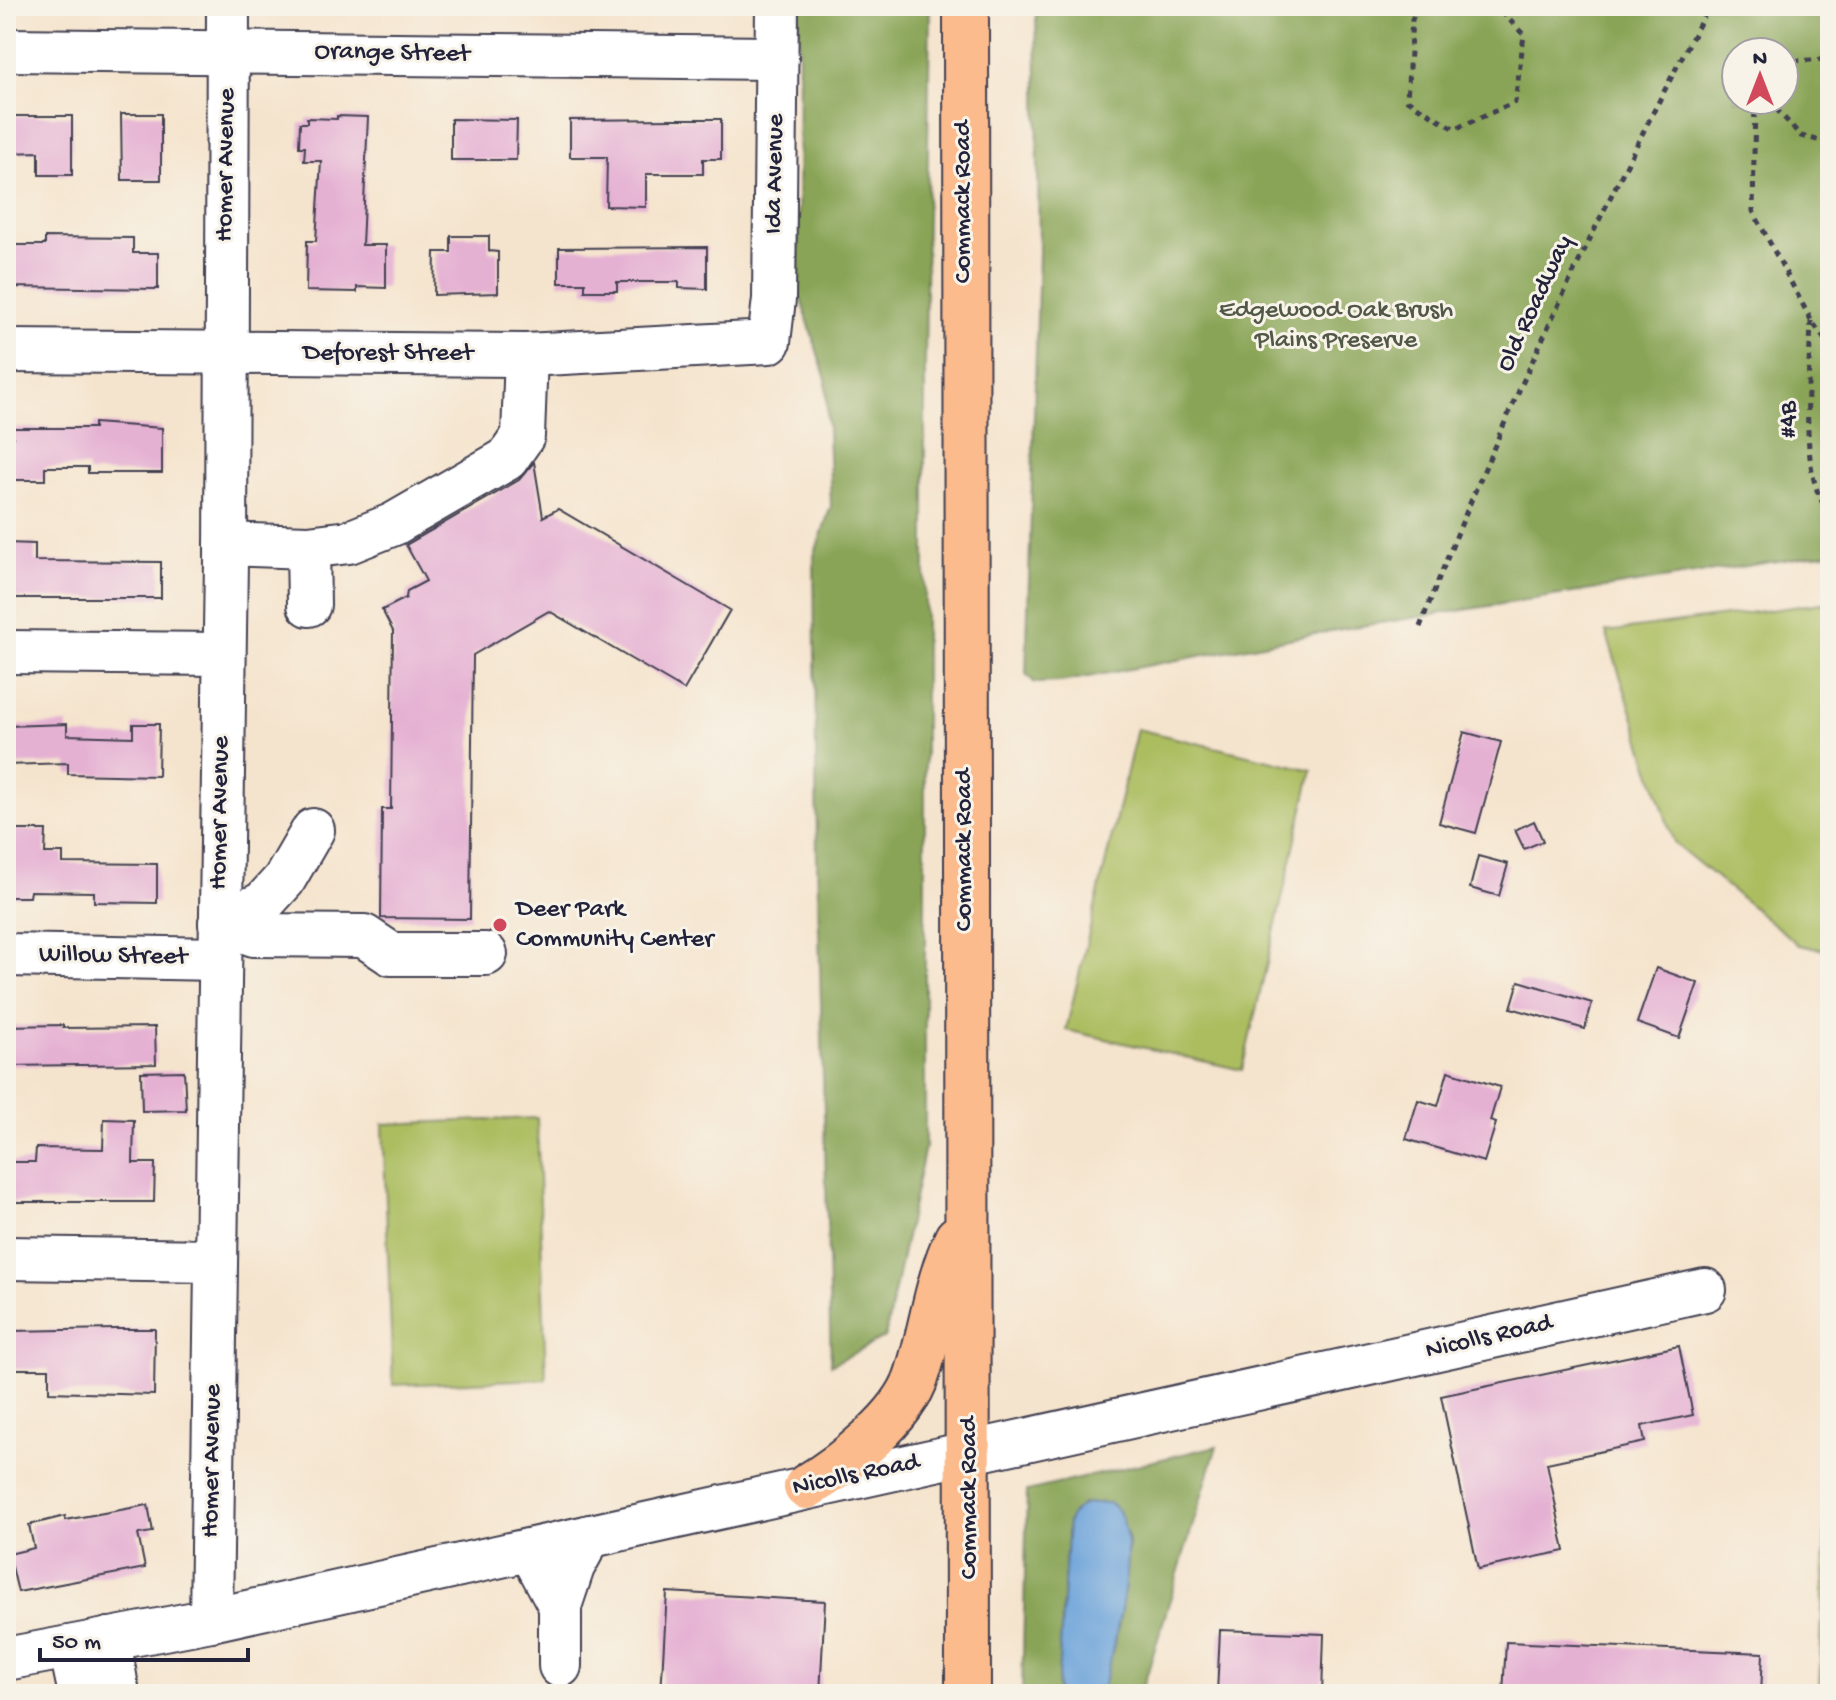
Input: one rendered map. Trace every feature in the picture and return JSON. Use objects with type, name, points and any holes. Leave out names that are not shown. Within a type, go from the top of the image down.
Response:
[{"type":"main road","name":"Commack Road","points":[[966,6],[968,1694]]},
{"type":"main road","points":[[806,1487],[838,1468],[870,1437],[897,1408],[916,1379],[943,1267],[966,1218]]},
{"type":"street","name":"Homer Avenue","points":[[211,1620],[222,654],[226,544],[224,353],[228,6]]},
{"type":"street","name":"Ida Avenue","points":[[769,342],[774,299],[777,6]]},
{"type":"street","name":"Orange Street","points":[[6,50],[777,58]]},
{"type":"street","name":"Deforest Street","points":[[6,351],[526,355],[769,342]]},
{"type":"street","points":[[226,544],[308,547],[349,542],[394,524],[507,459],[523,436],[526,355]]},
{"type":"street","points":[[308,547],[309,605]]},
{"type":"street","points":[[6,652],[222,654]]},
{"type":"street","points":[[219,941],[263,903],[284,880],[313,830]]},
{"type":"street","points":[[219,941],[254,935],[364,936],[391,954],[486,954]]},
{"type":"street","name":"Willow Street","points":[[6,955],[219,941]]},
{"type":"street","points":[[6,1258],[215,1261]]},
{"type":"street","name":"Nicolls Road","points":[[6,1659],[211,1620],[1705,1290]]},
{"type":"street","points":[[560,1666],[560,1606],[573,1567],[590,1536]]},
{"type":"street","points":[[530,1550],[560,1606]]},
{"type":"street","points":[[80,1694],[89,1643]]},
{"type":"street","points":[[89,1643],[118,1694]]},
{"type":"path","points":[[1420,6],[1412,19],[1407,100],[1455,129],[1515,102],[1524,35],[1496,6]]},
{"type":"path","name":"Old Roadway","points":[[1420,627],[1474,487],[1552,315],[1614,183],[1709,6]]},
{"type":"path","points":[[1800,60],[1830,59]]},
{"type":"path","points":[[1755,116],[1753,211],[1811,320],[1830,347]]},
{"type":"path","points":[[1783,116],[1801,136],[1830,143]]},
{"type":"path","name":"#4B","points":[[1811,320],[1809,411],[1812,476],[1830,512]]},
{"type":"green space","points":[[799,6],[930,6],[925,362],[925,1147],[885,1337],[831,1365],[817,861],[814,556],[831,506],[826,380],[798,289]]},
{"type":"green space","name":"Edgewood Oak Brush Plains Preserve","points":[[1036,6],[1830,6],[1830,553],[1348,628],[1061,682],[1035,683],[1026,674],[1039,252]]},
{"type":"green space","points":[[1830,602],[1830,951],[1799,945],[1674,843],[1606,632]]},
{"type":"green space","points":[[1137,729],[1312,770],[1242,1070],[1066,1030]]},
{"type":"green space","points":[[537,1118],[546,1379],[393,1385],[383,1124]]},
{"type":"green space","points":[[1830,1414],[1830,1694],[1819,1694]]},
{"type":"green space","points":[[1217,1446],[1141,1694],[1101,1694],[1118,1629],[1128,1548],[1128,1536],[1109,1503],[1082,1504],[1068,1522],[1057,1694],[1022,1694],[1027,1491]]},
{"type":"water","points":[[1109,1503],[1121,1515],[1127,1562],[1118,1623],[1101,1694],[1057,1694],[1068,1522],[1079,1507]]},
{"type":"building","points":[[121,114],[161,114],[161,180],[122,180]]},
{"type":"building","points":[[8,116],[72,116],[72,175],[39,175],[39,152],[9,153]]},
{"type":"building","points":[[337,116],[368,117],[362,245],[386,245],[386,288],[357,287],[357,292],[306,291],[307,241],[316,241],[321,161],[304,161],[305,147],[299,147],[300,123],[307,123],[307,118],[337,119]]},
{"type":"building","points":[[451,119],[517,120],[516,160],[451,160]]},
{"type":"building","points":[[721,119],[721,159],[703,159],[703,174],[646,174],[646,207],[606,206],[607,157],[570,157],[570,120]]},
{"type":"building","points":[[451,236],[489,236],[489,251],[498,252],[498,293],[434,295],[435,252],[451,252]]},
{"type":"building","points":[[45,237],[133,238],[133,253],[158,253],[158,289],[7,287],[7,245],[45,245]]},
{"type":"building","points":[[707,247],[707,289],[679,288],[679,282],[617,282],[617,291],[585,291],[585,283],[559,283],[559,248]]},
{"type":"building","points":[[94,423],[162,428],[162,473],[88,473],[88,467],[45,467],[45,480],[14,480],[14,473],[7,473],[6,438],[13,438],[13,428],[94,428]]},
{"type":"building","points":[[534,462],[543,517],[558,509],[730,610],[684,690],[549,611],[473,655],[470,919],[381,918],[382,809],[391,809],[393,631],[382,610],[406,598],[407,591],[426,581],[406,545],[519,480]]},
{"type":"building","points":[[6,543],[35,544],[35,561],[161,562],[161,598],[6,598]]},
{"type":"building","points":[[67,724],[67,735],[133,737],[133,724],[159,724],[158,776],[68,774],[68,763],[6,765],[6,726]]},
{"type":"building","points":[[1464,732],[1501,742],[1476,833],[1439,823]]},
{"type":"building","points":[[1534,821],[1543,841],[1524,849],[1515,830]]},
{"type":"building","points":[[14,830],[46,830],[45,853],[63,853],[63,863],[157,864],[157,903],[94,902],[94,892],[30,891],[29,897],[6,897],[6,854],[14,854]]},
{"type":"building","points":[[1478,856],[1508,864],[1499,896],[1470,888]]},
{"type":"building","points":[[1656,968],[1698,983],[1679,1038],[1637,1023]]},
{"type":"building","points":[[1519,981],[1592,1003],[1585,1029],[1511,1008]]},
{"type":"building","points":[[63,1025],[63,1028],[155,1027],[156,1064],[6,1066],[6,1026]]},
{"type":"building","points":[[184,1071],[186,1110],[142,1111],[141,1072]]},
{"type":"building","points":[[1448,1071],[1500,1087],[1490,1121],[1496,1123],[1484,1162],[1406,1139],[1418,1100],[1438,1106]]},
{"type":"building","points":[[104,1119],[134,1120],[133,1163],[155,1163],[154,1202],[6,1202],[6,1162],[35,1162],[36,1148],[103,1149]]},
{"type":"building","points":[[155,1329],[154,1395],[49,1392],[49,1369],[12,1369],[12,1331]]},
{"type":"building","points":[[1679,1346],[1693,1415],[1642,1426],[1645,1442],[1547,1463],[1565,1551],[1478,1569],[1441,1396]]},
{"type":"building","points":[[148,1505],[153,1532],[138,1534],[145,1568],[18,1592],[9,1554],[34,1548],[29,1525],[65,1516],[65,1520]]},
{"type":"building","points":[[667,1592],[825,1601],[820,1694],[661,1694]]},
{"type":"building","points":[[1220,1630],[1324,1634],[1322,1694],[1217,1694]]},
{"type":"building","points":[[1506,1642],[1763,1653],[1761,1694],[1503,1694]]},
{"type":"place","name":"Deer Park Community Center","points":[[500,925]]}]
